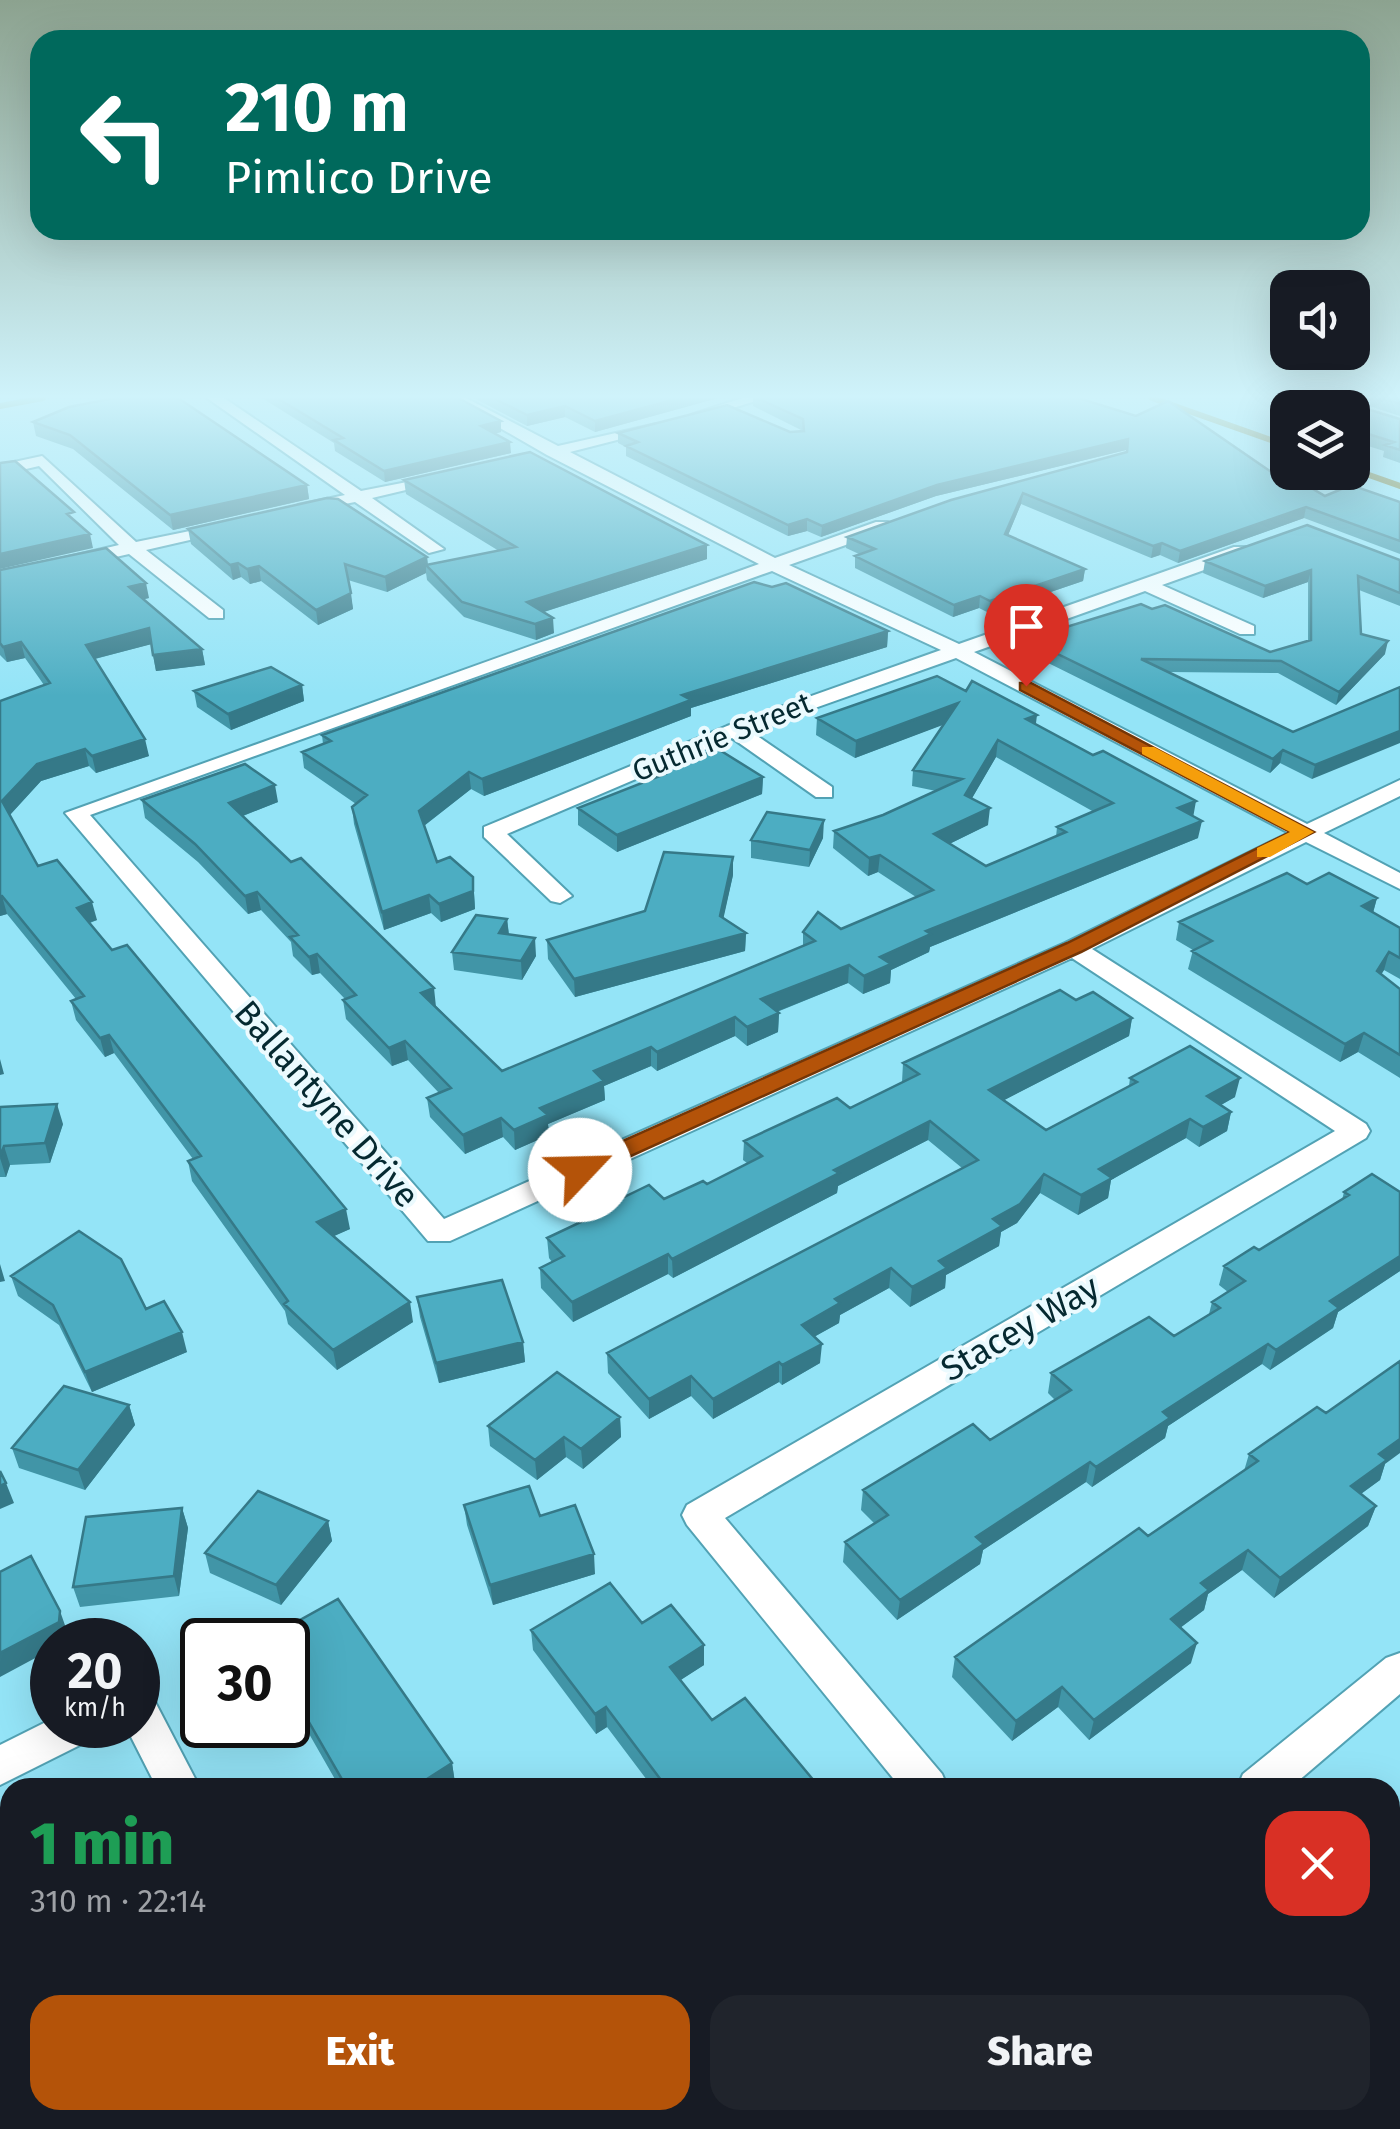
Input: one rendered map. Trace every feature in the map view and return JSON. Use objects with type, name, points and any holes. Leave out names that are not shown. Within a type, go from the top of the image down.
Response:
[{"type":"street","points":[[80,497],[216,614]]},
{"type":"street","points":[[307,497],[286,505],[348,497]]},
{"type":"street","points":[[361,497],[435,549]]},
{"type":"street","points":[[646,497],[774,565],[956,650],[1400,882]]},
{"type":"street","points":[[0,562],[127,541],[239,516]]},
{"type":"street","points":[[774,565],[906,518]]},
{"type":"street","points":[[0,578],[127,541]]},
{"type":"street","name":"Guthrie Street","points":[[560,896],[492,832],[734,730],[1252,546]]},
{"type":"street","name":"Ballantyne Drive","points":[[774,565],[76,813],[439,1233],[1074,948],[1400,787]]},
{"type":"street","points":[[1148,585],[1248,630]]},
{"type":"street","points":[[734,730],[824,792]]},
{"type":"street","name":"Stacey Way","points":[[919,1778],[700,1515],[1356,1131],[1074,948]]},
{"type":"street","points":[[1270,1778],[1400,1670]]},
{"type":"street","points":[[0,1766],[35,1748]]},
{"type":"street","points":[[158,1748],[174,1778]]},
{"type":"building","points":[[0,497],[57,497],[74,512],[67,514],[90,534],[0,554]]},
{"type":"building","points":[[148,497],[251,497],[170,515]]},
{"type":"building","points":[[433,497],[616,497],[707,545],[527,602],[553,618],[535,624],[462,602],[426,565],[516,547]]},
{"type":"building","points":[[731,497],[902,497],[822,526],[807,519],[788,525]]},
{"type":"building","points":[[961,497],[1021,497],[1005,534],[1085,569],[990,601],[980,596],[954,605],[855,556],[875,549],[847,537]]},
{"type":"building","points":[[1034,497],[1387,497],[1400,502],[1400,541],[1306,507],[1180,551],[1162,543],[1153,546]]},
{"type":"building","points":[[327,498],[338,499],[427,557],[385,577],[345,564],[351,593],[316,610],[259,566],[247,569],[238,563],[230,565],[188,529]]},
{"type":"building","points":[[1307,525],[1400,560],[1400,593],[1358,576],[1361,634],[1388,641],[1339,692],[1281,661],[1141,659],[1293,732],[1400,687],[1400,731],[1315,765],[1283,750],[1273,759],[1027,639],[1141,604],[1152,609],[1165,605],[1270,652],[1311,640],[1311,570],[1265,586],[1205,561]]},
{"type":"building","points":[[106,548],[146,583],[129,587],[202,649],[153,655],[149,628],[86,645],[145,739],[92,756],[85,749],[37,764],[2,801],[38,866],[57,860],[92,902],[77,908],[112,950],[127,945],[346,1209],[317,1222],[410,1302],[333,1350],[284,1304],[288,1301],[188,1161],[201,1156],[109,1035],[100,1038],[71,1001],[84,996],[0,896],[0,701],[50,683],[21,642],[3,647],[0,643],[0,570]]},
{"type":"building","points":[[754,582],[772,587],[786,583],[888,631],[682,695],[691,700],[482,779],[469,772],[419,811],[437,862],[450,857],[473,877],[473,891],[439,904],[429,895],[382,912],[352,807],[367,795],[302,752],[331,741],[322,735]]},
{"type":"building","points":[[271,667],[302,685],[228,714],[194,691]]},
{"type":"building","points":[[937,676],[966,691],[972,681],[1037,715],[1026,719],[1093,755],[1103,751],[1196,801],[1178,808],[1202,821],[926,931],[931,934],[880,957],[891,964],[864,976],[849,965],[761,999],[779,1013],[747,1027],[735,1017],[657,1052],[651,1047],[594,1071],[604,1081],[540,1108],[548,1115],[514,1130],[501,1118],[463,1135],[427,1098],[451,1088],[405,1041],[389,1048],[343,1000],[356,995],[317,954],[309,957],[290,937],[298,935],[257,892],[245,896],[195,844],[142,800],[245,764],[275,785],[229,803],[291,862],[301,858],[434,988],[421,993],[502,1071],[815,941],[803,932],[818,912],[841,929],[933,890],[880,855],[869,858],[834,831],[883,815],[962,779],[913,770],[958,703],[856,741],[817,718]],"holes":[[[998,740],[1113,803],[1057,827],[1066,832],[986,866],[934,834],[990,808],[965,795]]]},
{"type":"building","points":[[718,749],[763,777],[617,835],[578,808],[665,774],[659,770]]},
{"type":"building","points":[[767,812],[824,820],[810,850],[751,840]]},
{"type":"building","points":[[664,852],[733,857],[720,916],[746,933],[574,979],[547,940],[645,911]]},
{"type":"building","points":[[1287,873],[1307,884],[1329,873],[1377,898],[1362,906],[1400,928],[1400,958],[1389,952],[1377,971],[1400,989],[1400,1055],[1364,1033],[1345,1044],[1192,951],[1212,941],[1179,922]]},
{"type":"building","points":[[476,915],[507,919],[499,933],[535,938],[521,961],[452,952]]},
{"type":"building","points":[[1060,990],[1076,1000],[1093,992],[1132,1018],[989,1090],[1046,1130],[1137,1082],[1130,1078],[1190,1046],[1240,1078],[1207,1096],[1231,1112],[1203,1127],[1190,1119],[1099,1169],[1112,1178],[1081,1195],[1044,1174],[1020,1204],[993,1219],[1002,1226],[939,1261],[947,1268],[912,1287],[891,1268],[835,1299],[840,1303],[802,1325],[822,1344],[782,1365],[779,1362],[713,1399],[691,1376],[649,1399],[607,1353],[978,1160],[930,1121],[672,1259],[668,1254],[572,1302],[540,1268],[564,1256],[547,1238],[617,1205],[614,1202],[649,1185],[664,1199],[703,1181],[707,1184],[762,1156],[744,1141],[837,1098],[850,1108],[919,1074],[903,1063]]},
{"type":"building","points":[[57,1104],[45,1143],[4,1146],[0,1157],[0,1107]]},
{"type":"building","points":[[1372,1174],[1400,1192],[1400,1256],[1330,1301],[1339,1308],[1276,1350],[1268,1344],[1163,1412],[1170,1418],[1096,1467],[1090,1462],[976,1537],[984,1544],[900,1600],[845,1542],[888,1515],[863,1490],[973,1424],[990,1440],[1071,1390],[1051,1373],[1149,1317],[1174,1336],[1220,1308],[1212,1302],[1245,1281],[1224,1266],[1254,1247],[1259,1250],[1349,1195],[1344,1192]]},
{"type":"building","points":[[79,1231],[121,1259],[146,1309],[164,1301],[182,1332],[85,1372],[53,1305],[11,1276]]},
{"type":"building","points":[[502,1280],[523,1342],[436,1363],[417,1297]]},
{"type":"building","points":[[1400,1361],[1400,1439],[1379,1454],[1387,1460],[1351,1486],[1376,1506],[1280,1578],[1248,1550],[1201,1583],[1209,1590],[1171,1619],[1197,1643],[1094,1720],[1062,1687],[1016,1721],[955,1657],[1139,1528],[1148,1536],[1258,1461],[1249,1454],[1317,1407],[1326,1413]]},
{"type":"building","points":[[557,1372],[620,1417],[581,1449],[564,1437],[535,1460],[488,1426]]},
{"type":"building","points":[[64,1386],[129,1405],[78,1470],[12,1448]]},
{"type":"building","points":[[529,1486],[540,1516],[575,1505],[594,1554],[490,1585],[464,1505]]},
{"type":"building","points":[[258,1491],[328,1521],[276,1585],[205,1553]]},
{"type":"building","points":[[182,1508],[174,1576],[73,1587],[86,1517]]},
{"type":"building","points":[[31,1556],[60,1611],[59,1618],[30,1618],[30,1637],[0,1653],[0,1572]]},
{"type":"building","points":[[610,1583],[642,1623],[671,1605],[704,1645],[670,1667],[712,1720],[745,1698],[812,1778],[659,1778],[606,1707],[595,1714],[531,1630]]},
{"type":"building","points":[[338,1599],[452,1763],[429,1778],[341,1778],[310,1724],[310,1618],[304,1618]]},
{"type":"slow traffic","points":[[1148,750],[1305,832],[1263,852]]},
{"type":"route","points":[[580,1170],[1074,948],[1305,832],[1026,686]]}]
